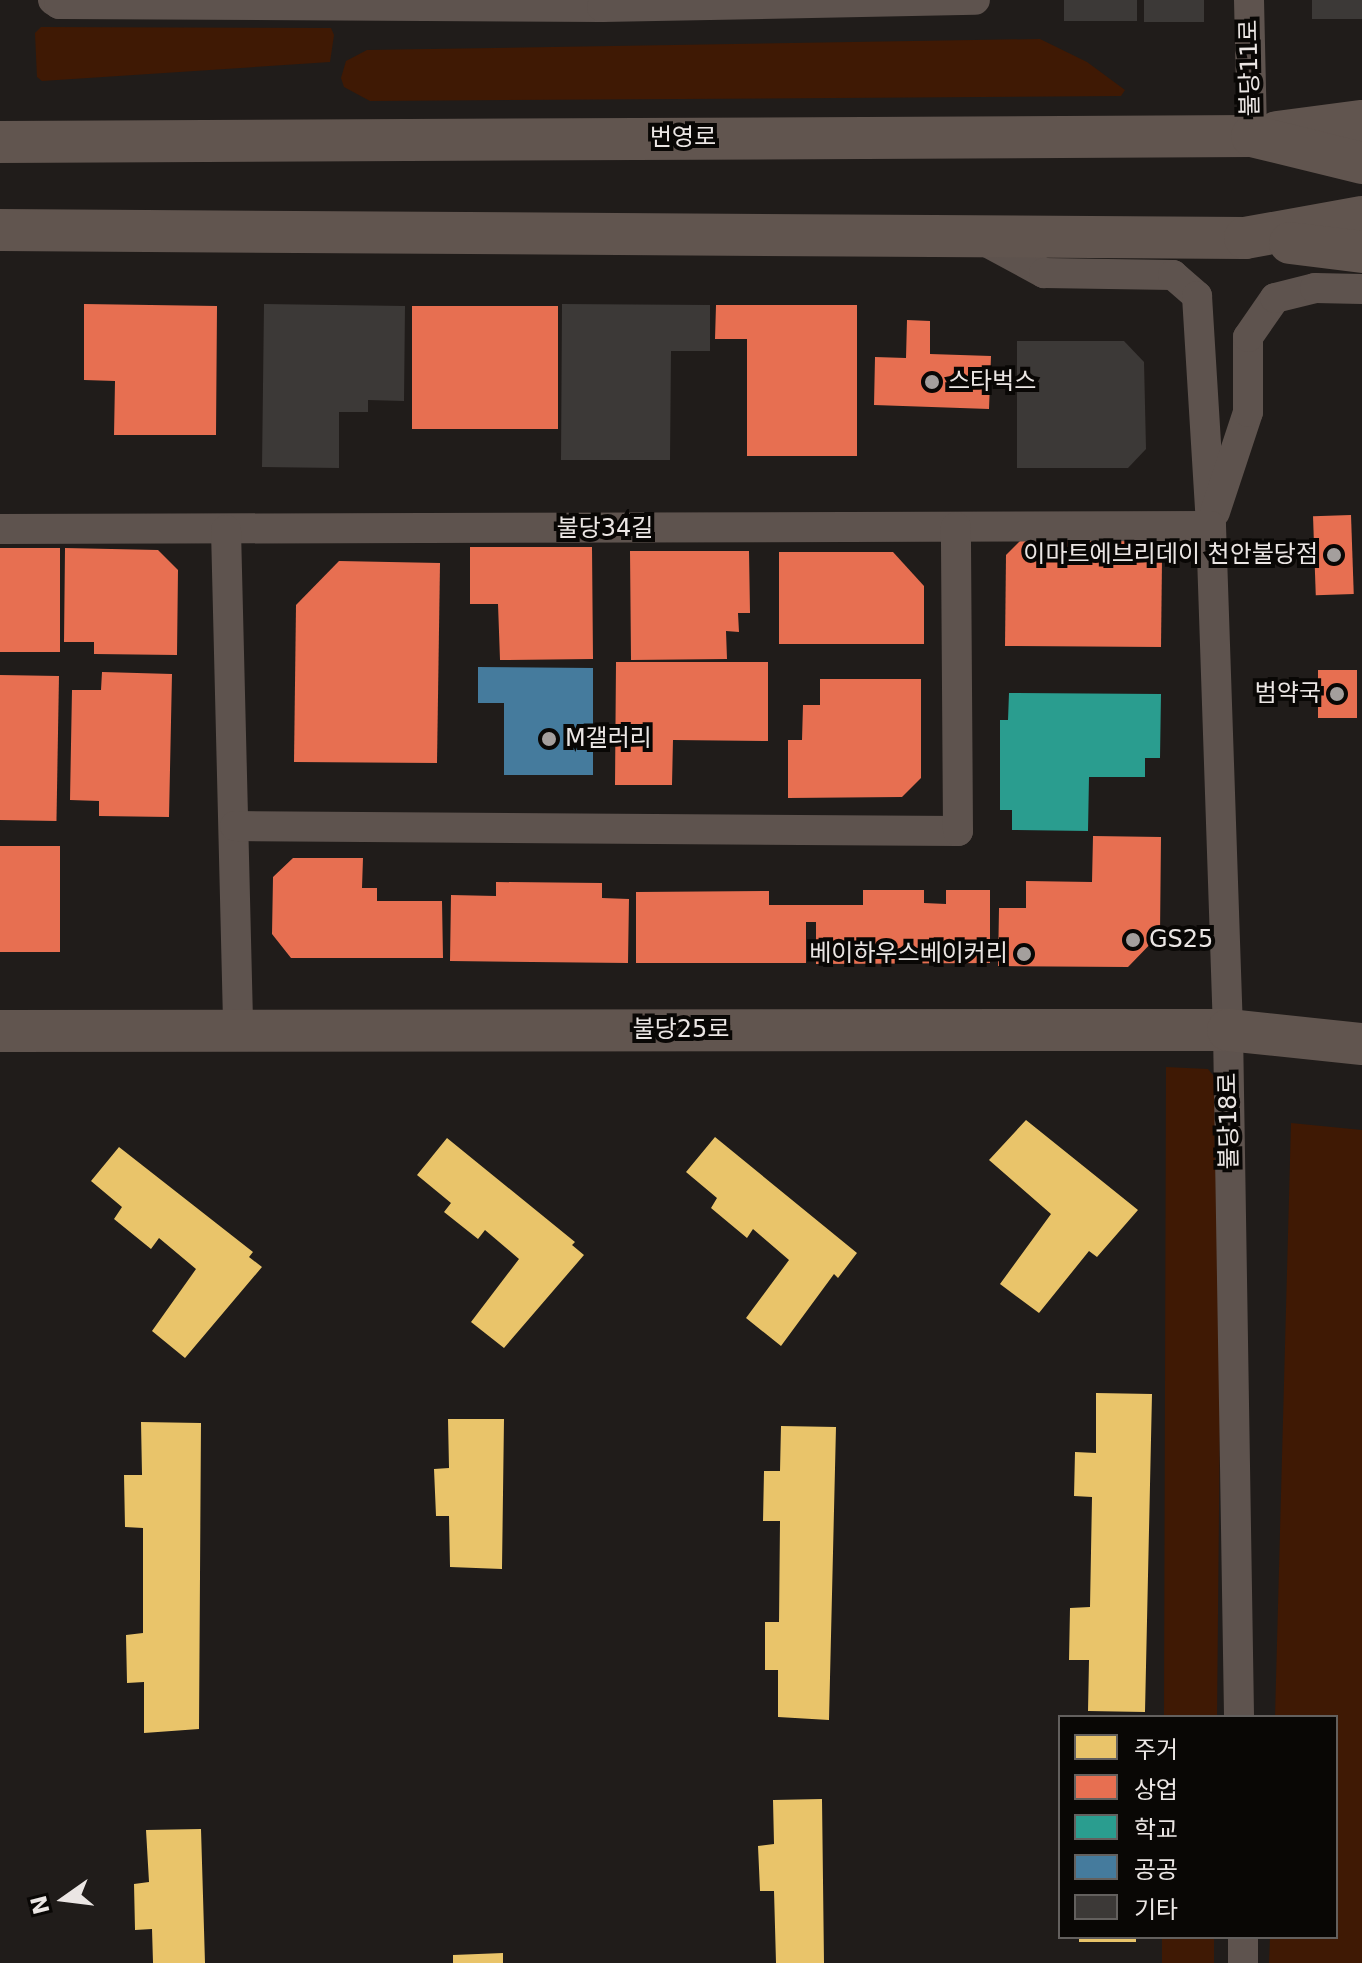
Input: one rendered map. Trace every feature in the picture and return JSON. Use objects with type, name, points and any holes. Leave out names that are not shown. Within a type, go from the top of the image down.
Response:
[{"type":"main road","points":[[1252,136],[1362,121]]},
{"type":"main road","name":"번영로","points":[[0,142],[1252,136],[1362,163]]},
{"type":"main road","points":[[1245,238],[1362,217]]},
{"type":"main road","points":[[0,230],[1245,238],[1362,252]]},
{"type":"main road","name":"불당25로","points":[[0,1031],[238,1027],[1228,1030],[1362,1044]]},
{"type":"street","points":[[53,0],[59,4],[975,0]]},
{"type":"street","name":"불당11로","points":[[1249,0],[1252,136]]},
{"type":"street","name":"불당18로","points":[[972,234],[1044,273],[1173,275],[1197,296],[1211,526],[1228,1030],[1239,1715]]},
{"type":"street","points":[[1211,526],[1248,412],[1248,337],[1275,298],[1315,288],[1362,289]]},
{"type":"street","name":"불당34길","points":[[0,529],[1211,526]]},
{"type":"street","points":[[235,826],[958,831],[956,527]]},
{"type":"street","points":[[226,530],[238,1027]]},
{"type":"street","points":[[1243,1939],[1243,1963]]},
{"type":"shaded area","points":[[41,27],[331,28],[334,35],[330,62],[42,81],[37,77],[35,33]]},
{"type":"shaded area","points":[[1040,39],[1087,62],[1125,90],[1121,96],[370,101],[344,87],[341,78],[346,61],[367,50]]},
{"type":"shaded area","points":[[1166,1067],[1208,1069],[1223,1087],[1217,1715],[1164,1715]]},
{"type":"shaded area","points":[[1291,1123],[1362,1130],[1362,1963],[1269,1963],[1270,1939],[1338,1939],[1338,1715],[1275,1715]]},
{"type":"shaded area","points":[[1162,1939],[1214,1939],[1214,1963],[1162,1963]]},
{"type":"building: 주거","points":[[1026,1120],[1138,1210],[1097,1257],[1089,1251],[1039,1313],[1000,1284],[1051,1214],[989,1160]]},
{"type":"building: 주거","points":[[715,1137],[857,1253],[838,1278],[834,1274],[781,1346],[746,1318],[789,1260],[753,1229],[747,1238],[711,1208],[717,1198],[686,1172]]},
{"type":"building: 주거","points":[[447,1138],[575,1242],[572,1245],[584,1255],[504,1348],[471,1322],[519,1259],[485,1230],[478,1239],[444,1212],[451,1203],[417,1175]]},
{"type":"building: 주거","points":[[119,1147],[253,1252],[249,1257],[262,1267],[185,1358],[152,1331],[196,1269],[159,1238],[151,1249],[114,1219],[122,1207],[91,1181]]},
{"type":"building: 주거","points":[[1096,1393],[1152,1394],[1145,1712],[1088,1711],[1089,1660],[1069,1660],[1070,1608],[1090,1607],[1092,1497],[1074,1496],[1075,1452],[1096,1453]]},
{"type":"building: 주거","points":[[448,1419],[504,1419],[502,1569],[450,1567],[449,1516],[436,1516],[434,1469],[449,1468]]},
{"type":"building: 주거","points":[[141,1422],[201,1423],[199,1729],[144,1733],[144,1682],[127,1683],[126,1635],[143,1633],[143,1528],[125,1527],[124,1475],[142,1475]]},
{"type":"building: 주거","points":[[781,1426],[836,1427],[829,1720],[778,1717],[778,1670],[765,1670],[765,1622],[779,1622],[780,1521],[763,1521],[764,1471],[780,1471]]},
{"type":"building: 주거","points":[[822,1799],[824,1963],[776,1963],[774,1891],[760,1891],[758,1846],[774,1844],[773,1800]]},
{"type":"building: 주거","points":[[201,1829],[205,1963],[153,1963],[152,1929],[135,1930],[134,1884],[149,1882],[146,1830]]},
{"type":"building: 주거","points":[[1079,1939],[1136,1939],[1136,1942],[1079,1942]]},
{"type":"building: 주거","points":[[503,1953],[503,1963],[453,1963],[453,1955]]},
{"type":"building: 상업","points":[[84,304],[217,306],[216,435],[114,435],[115,381],[84,380]]},
{"type":"building: 상업","points":[[716,305],[857,305],[857,456],[747,456],[747,339],[715,339]]},
{"type":"building: 상업","points":[[412,306],[558,306],[558,429],[412,429]]},
{"type":"building: 상업","name":"스타벅스","points":[[907,320],[930,321],[930,354],[991,356],[989,409],[874,405],[875,357],[906,358]]},
{"type":"building: 상업","name":"이마트에브리데이 천안불당점","points":[[1351,515],[1354,594],[1316,595],[1313,516]]},
{"type":"building: 상업","points":[[1020,541],[1144,541],[1162,560],[1161,647],[1005,646],[1006,555]]},
{"type":"building: 상업","points":[[470,547],[592,547],[593,659],[500,660],[498,604],[470,604]]},
{"type":"building: 상업","points":[[0,548],[60,548],[60,652],[0,652]]},
{"type":"building: 상업","points":[[65,548],[158,550],[178,570],[177,655],[94,654],[94,642],[64,642]]},
{"type":"building: 상업","points":[[630,551],[749,551],[750,613],[738,613],[739,632],[726,631],[727,659],[631,660]]},
{"type":"building: 상업","points":[[779,552],[893,552],[924,586],[924,644],[779,644]]},
{"type":"building: 상업","points":[[339,561],[440,563],[437,763],[294,762],[296,605]]},
{"type":"building: 상업","points":[[616,662],[768,662],[768,741],[673,740],[672,785],[615,785]]},
{"type":"building: 상업","name":"범약국","points":[[1318,670],[1357,670],[1357,718],[1318,718]]},
{"type":"building: 상업","points":[[102,672],[172,674],[169,817],[99,816],[99,801],[70,800],[72,690],[101,690]]},
{"type":"building: 상업","points":[[0,675],[59,676],[56,821],[0,820]]},
{"type":"building: 상업","points":[[820,679],[921,679],[921,778],[902,797],[788,798],[788,740],[802,740],[803,705],[820,705]]},
{"type":"building: 상업","points":[[1093,836],[1161,837],[1160,934],[1128,967],[998,966],[999,908],[1026,908],[1026,881],[1092,882]]},
{"type":"building: 상업","points":[[0,846],[60,846],[60,952],[0,952]]},
{"type":"building: 상업","points":[[293,858],[363,858],[362,888],[377,888],[377,901],[442,901],[443,958],[291,958],[272,934],[273,877]]},
{"type":"building: 상업","points":[[496,882],[602,883],[602,898],[629,899],[628,963],[450,961],[451,895],[496,896]]},
{"type":"building: 상업","points":[[863,890],[924,890],[924,903],[946,904],[946,890],[990,890],[990,963],[816,964],[816,922],[806,922],[806,963],[636,963],[636,892],[769,891],[769,905],[863,905]]},
{"type":"building: 학교","points":[[1009,693],[1161,694],[1160,758],[1145,758],[1145,777],[1089,777],[1088,831],[1012,830],[1012,810],[1000,810],[1000,720],[1008,720]]},
{"type":"building: 공공","name":"M갤러리","points":[[478,667],[593,668],[593,775],[504,775],[504,703],[478,703]]},
{"type":"building: 기타","points":[[1064,0],[1137,0],[1137,21],[1064,21]]},
{"type":"building: 기타","points":[[1144,0],[1204,0],[1204,22],[1144,22]]},
{"type":"building: 기타","points":[[1312,0],[1362,0],[1362,19],[1312,19]]},
{"type":"building: 기타","points":[[264,304],[405,306],[404,401],[368,400],[368,412],[339,412],[339,468],[262,467]]},
{"type":"building: 기타","points":[[562,304],[710,305],[710,351],[671,351],[670,460],[561,460]]},
{"type":"building: 기타","points":[[1017,341],[1124,341],[1144,362],[1146,449],[1128,468],[1017,468]]},
{"type":"place","name":"스타벅스","points":[[932,382]]},
{"type":"place","name":"이마트에브리데이 천안불당점","points":[[1334,555]]},
{"type":"place","name":"범약국","points":[[1337,694]]},
{"type":"place","name":"M갤러리","points":[[549,739]]},
{"type":"place","name":"GS25","points":[[1133,940]]},
{"type":"place","name":"베이하우스베이커리","points":[[1024,954]]}]
